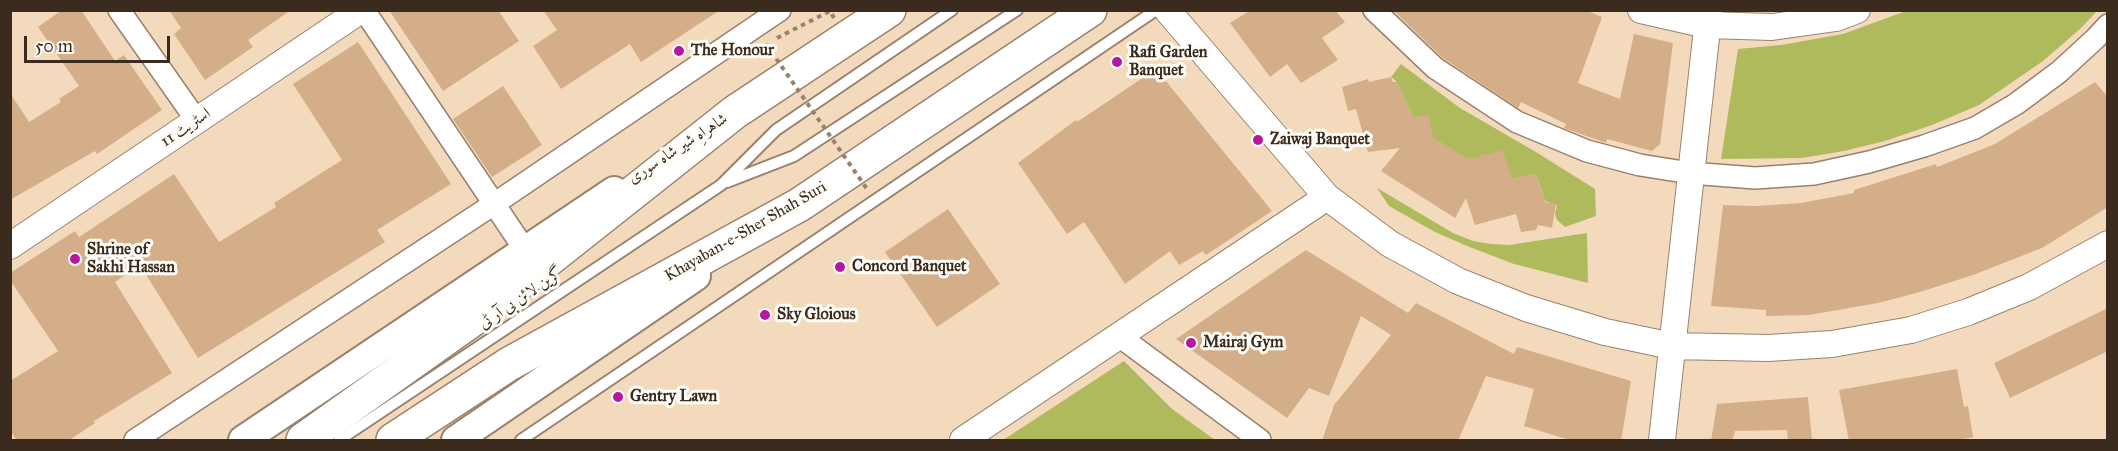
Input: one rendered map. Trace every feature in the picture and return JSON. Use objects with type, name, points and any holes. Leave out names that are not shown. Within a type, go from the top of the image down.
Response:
[{"type":"main road","points":[[735,112],[888,10]]},
{"type":"main road","name":"Khayaban-e-Sher Shah Suri","points":[[393,441],[509,364],[799,205],[1090,10]]},
{"type":"main road","name":"شاہراہِ شیر شاہ سوری","points":[[243,441],[525,249],[735,112]]},
{"type":"main road","name":"شاہراہِ شیر شاہ سوری","points":[[342,426],[735,112]]},
{"type":"main road","points":[[456,441],[799,205]]},
{"type":"main road","points":[[303,441],[342,426]]},
{"type":"street","points":[[119,10],[196,121]]},
{"type":"street","points":[[363,10],[525,249]]},
{"type":"street","name":"اسٹریٹ 11","points":[[10,246],[363,10]]},
{"type":"street","points":[[135,441],[494,204],[780,10]]},
{"type":"street","points":[[1167,10],[1327,197],[1390,244],[1458,281],[1526,308],[1605,332],[1672,346],[1768,348],[1832,344],[1911,330],[1968,312],[2029,287],[2108,244]]},
{"type":"street","points":[[1374,10],[1435,68],[1517,122],[1587,151],[1640,165],[1690,173],[1755,178],[1814,174],[1869,162],[1975,128],[2016,104],[2059,72],[2108,25]]},
{"type":"street","points":[[1641,10],[1772,27],[1836,18],[1857,10]]},
{"type":"street","points":[[1662,441],[1708,18]]},
{"type":"street","points":[[963,441],[1327,197]]},
{"type":"street","points":[[1119,336],[1260,441]]},
{"type":"lane","name":"گرین لائن بی آر ٹی","points":[[342,426],[439,372],[721,185],[776,130],[952,10]]},
{"type":"lane","name":"گرین لائن بی آر ٹی","points":[[721,185],[794,156],[1017,10]]},
{"type":"lane","points":[[521,441],[1156,10]]},
{"type":"path","points":[[777,38],[830,11]]},
{"type":"path","points":[[766,44],[867,189]]},
{"type":"green space","points":[[1906,11],[2097,11],[2043,61],[1979,105],[1932,125],[1885,141],[1802,158],[1721,159],[1738,49],[1781,45],[1843,34]]},
{"type":"green space","points":[[1401,64],[1460,108],[1595,189],[1596,216],[1565,227],[1557,220],[1555,214],[1557,205],[1545,201],[1536,174],[1512,179],[1464,160],[1432,137],[1413,117],[1397,82],[1391,77]]},
{"type":"green space","points":[[1377,188],[1453,233],[1473,241],[1509,245],[1587,233],[1588,283],[1514,264],[1433,231],[1389,206]]},
{"type":"green space","points":[[1124,361],[1172,409],[1215,440],[1003,440]]},
{"type":"building","points":[[62,10],[81,10],[115,61],[124,55],[162,110],[97,154],[95,151],[10,200],[10,93],[29,122],[61,102],[59,99],[79,86],[38,27]]},
{"type":"building","points":[[169,10],[291,10],[248,40],[253,47],[205,80],[174,34],[181,28]]},
{"type":"building","points":[[389,10],[498,10],[519,41],[443,91]]},
{"type":"building","points":[[543,10],[720,10],[641,62],[630,44],[561,89],[533,46],[557,30]]},
{"type":"building","points":[[1251,10],[1335,10],[1345,22],[1322,38],[1338,60],[1301,83],[1287,64],[1270,77],[1230,23]]},
{"type":"building","points":[[1393,10],[1585,10],[1602,17],[1578,83],[1620,99],[1634,34],[1673,43],[1660,144],[1652,151],[1607,139],[1606,143],[1564,128],[1566,124],[1521,102],[1518,108],[1443,58]]},
{"type":"building","points":[[358,42],[451,184],[377,230],[385,242],[198,358],[140,265],[115,282],[172,373],[94,421],[95,423],[68,441],[17,441],[10,430],[10,381],[58,351],[10,280],[10,273],[75,231],[79,237],[174,174],[219,242],[276,207],[274,203],[342,160],[293,84]]},
{"type":"building","points":[[1156,69],[1272,211],[1206,255],[1203,251],[1179,265],[1170,251],[1125,284],[1084,222],[1067,234],[1018,163],[1076,120],[1077,122]]},
{"type":"building","points":[[1391,77],[1393,82],[1397,82],[1413,117],[1429,115],[1433,137],[1468,159],[1503,150],[1512,179],[1536,174],[1545,202],[1556,204],[1552,228],[1538,225],[1536,230],[1521,232],[1516,214],[1475,225],[1466,198],[1455,218],[1381,171],[1400,148],[1368,152],[1356,109],[1348,111],[1342,87],[1368,79],[1369,82]]},
{"type":"building","points":[[2095,82],[2108,97],[2108,207],[2042,248],[1973,275],[1878,303],[1809,315],[1766,316],[1766,310],[1711,306],[1723,205],[1756,206],[1801,203],[1854,193],[1854,190],[1936,164],[1937,167],[1995,144]]},
{"type":"building","points":[[503,86],[542,145],[492,177],[453,119]]},
{"type":"building","points":[[948,209],[1000,284],[937,327],[885,252]]},
{"type":"building","points":[[1306,250],[1408,313],[1416,303],[1514,354],[1517,347],[1631,381],[1621,441],[1573,441],[1524,426],[1534,389],[1486,376],[1458,441],[1322,441],[1334,405],[1391,335],[1361,316],[1329,396],[1309,388],[1287,418],[1176,339]]},
{"type":"building","points":[[2108,308],[2108,351],[2010,398],[1994,363]]},
{"type":"building","points":[[1957,369],[1964,407],[1968,406],[1973,437],[1954,441],[1849,441],[1839,390]]},
{"type":"building","points":[[1808,397],[1812,441],[1788,441],[1787,430],[1735,431],[1732,441],[1711,441],[1717,404]]},
{"type":"place","name":"The Honour","points":[[679,51]]},
{"type":"place","name":"Rafi Garden Banquet","points":[[1117,62]]},
{"type":"place","name":"Zaiwaj Banquet","points":[[1258,140]]},
{"type":"place","name":"Shrine of Sakhi Hassan","points":[[75,259]]},
{"type":"place","name":"Concord Banquet","points":[[840,267]]},
{"type":"place","name":"Sky Gloious","points":[[765,315]]},
{"type":"place","name":"Mairaj Gym","points":[[1191,343]]},
{"type":"place","name":"Gentry Lawn","points":[[618,397]]}]
